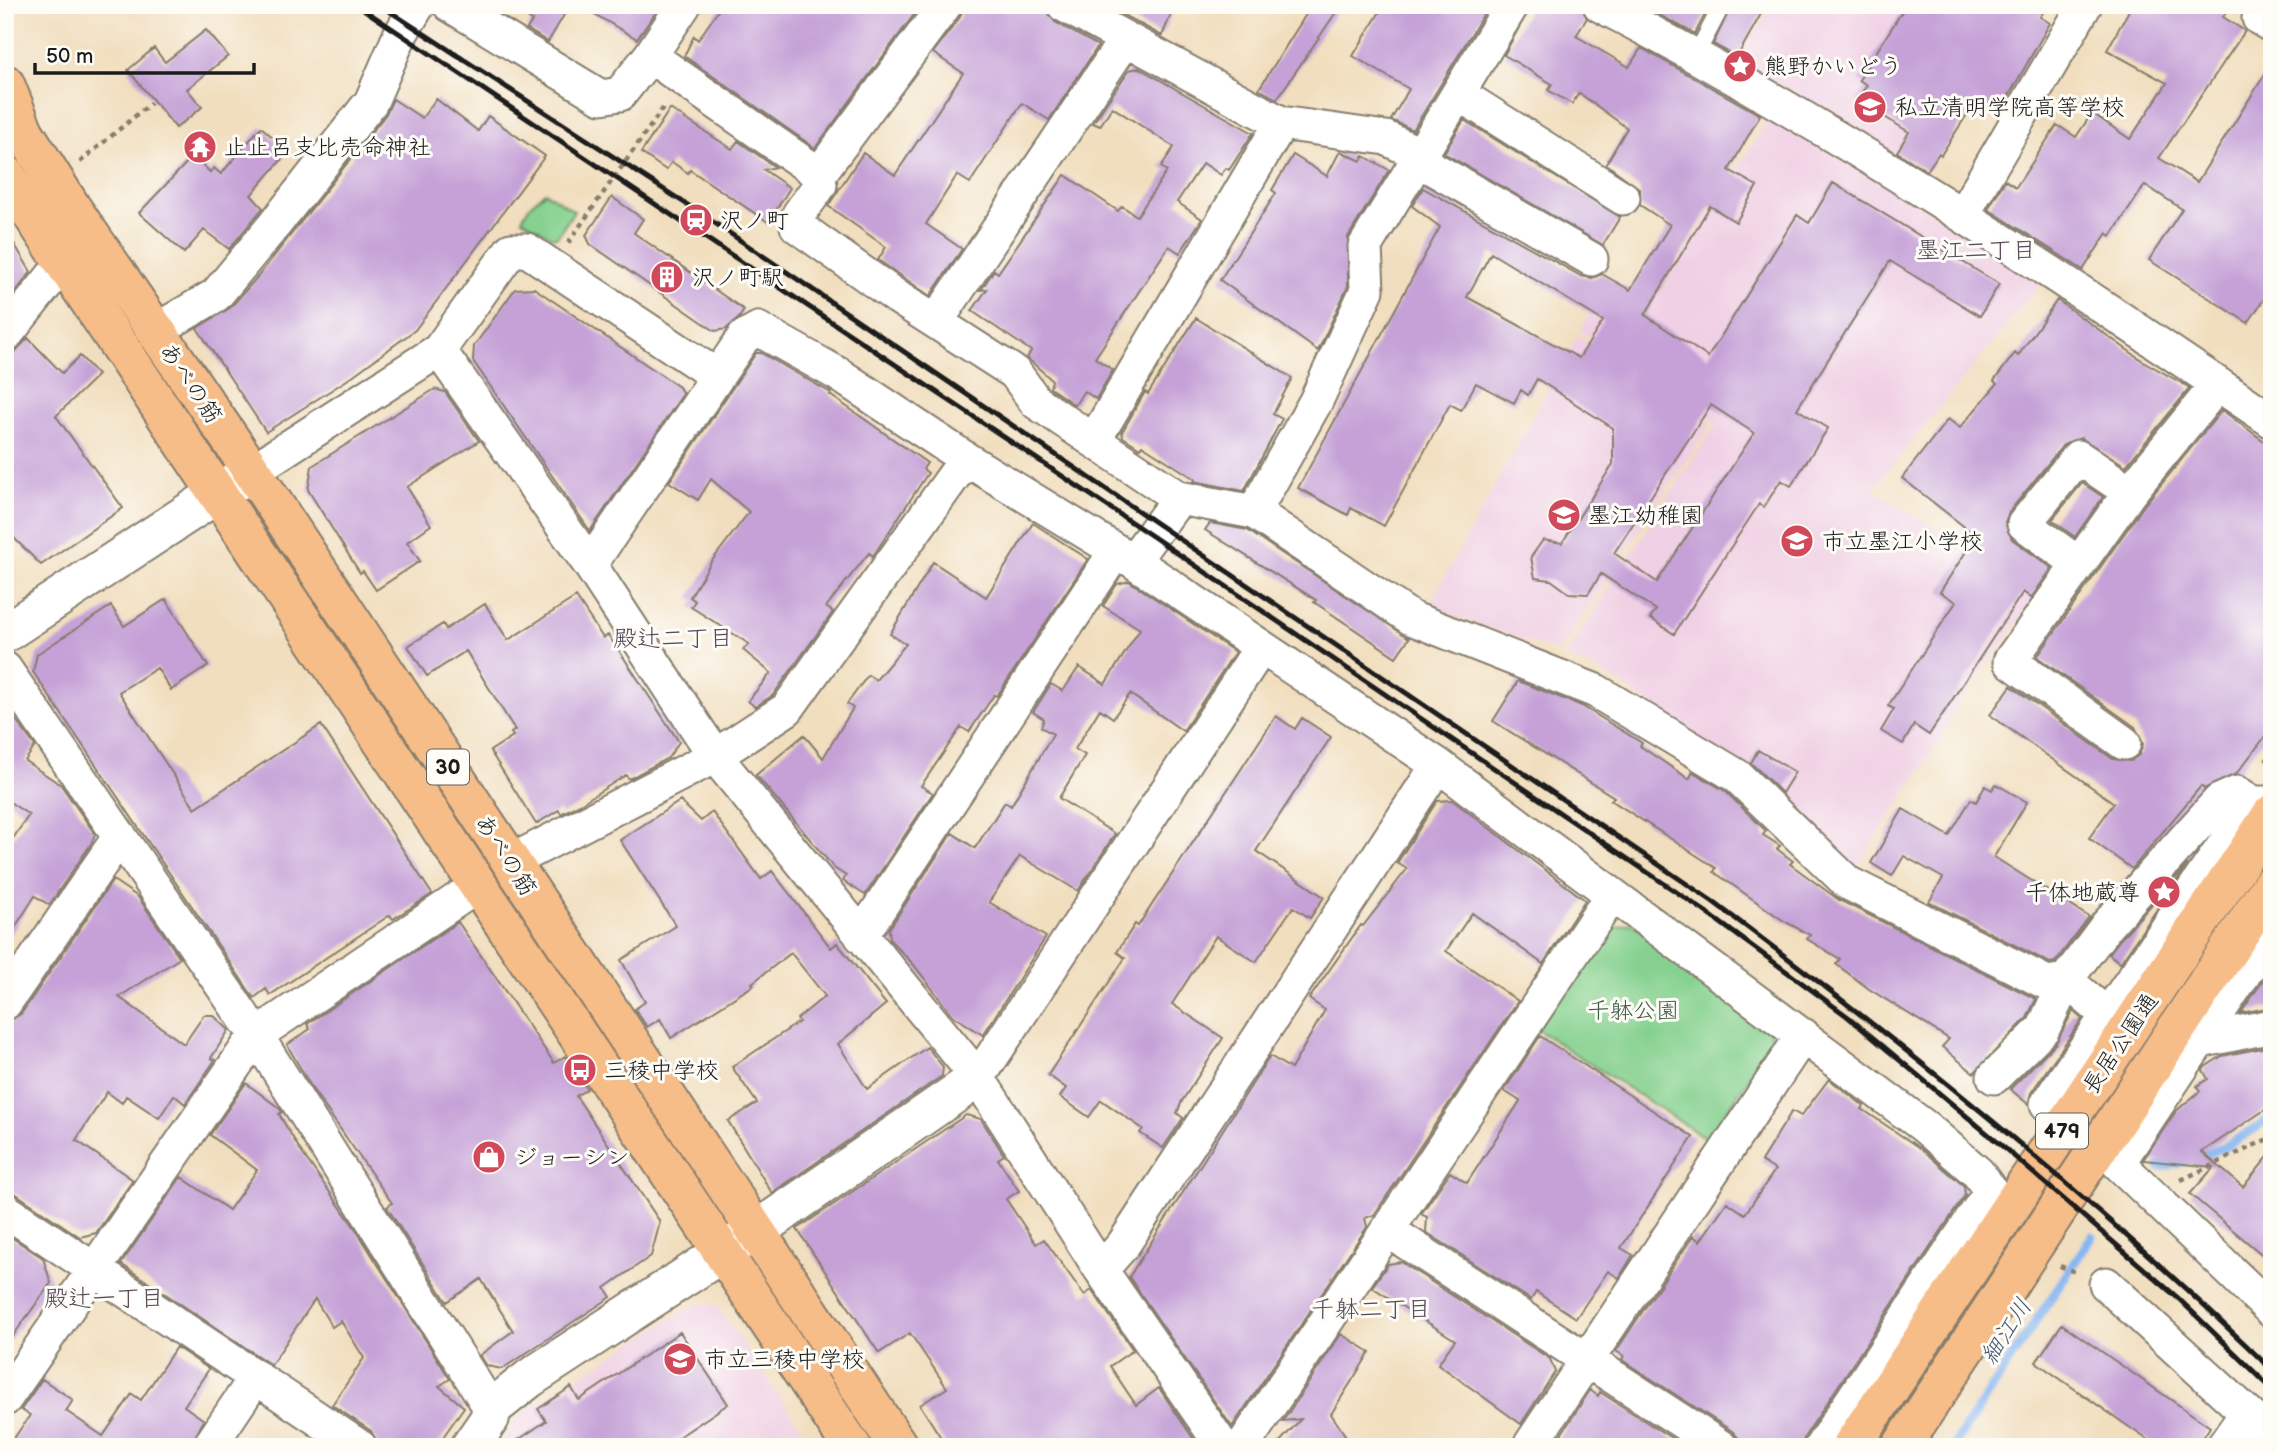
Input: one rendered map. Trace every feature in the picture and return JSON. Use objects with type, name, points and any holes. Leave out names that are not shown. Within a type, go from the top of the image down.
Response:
[{"type":"main road","name":"あべの筋","points":[[5,84],[24,132],[510,862],[739,1242],[852,1447]]},
{"type":"main road","name":"あべの筋","points":[[5,174],[479,885],[739,1242],[899,1447]]},
{"type":"main road","name":"長居公園通","points":[[1851,1447],[2265,807]]},
{"type":"main road","name":"長居公園通","points":[[1901,1447],[2272,884]]},
{"type":"street","points":[[450,5],[601,97],[620,94],[650,57],[684,5]]},
{"type":"street","points":[[945,5],[819,174],[820,185],[799,214],[797,226],[1015,373],[1036,402],[1095,439],[1179,499],[1254,512],[1411,618],[1597,691],[1737,776],[1848,883],[2048,983],[2066,980]]},
{"type":"street","points":[[1064,5],[1281,123],[1386,138],[1591,259]]},
{"type":"street","points":[[1254,512],[1316,401],[1367,290],[1365,246],[1512,5]]},
{"type":"street","points":[[1600,5],[1696,55],[1963,214],[2272,421]]},
{"type":"street","points":[[1963,214],[2085,5]]},
{"type":"street","points":[[2265,5],[2259,18],[2272,26]]},
{"type":"street","points":[[155,331],[216,295],[275,224],[372,102],[400,35],[417,6]]},
{"type":"street","points":[[936,322],[1126,39]]},
{"type":"street","points":[[650,57],[682,82],[819,174]]},
{"type":"street","points":[[1459,94],[1623,198]]},
{"type":"street","points":[[1095,439],[1281,123]]},
{"type":"street","points":[[5,633],[439,350],[500,261],[511,250],[527,250],[718,376]]},
{"type":"street","points":[[5,337],[63,262]]},
{"type":"street","points":[[590,565],[744,337],[758,329],[838,374],[966,459],[1124,556],[1438,765],[1926,1127],[1978,1173],[1991,1191],[1821,1447]]},
{"type":"street","points":[[439,350],[590,565],[716,756],[978,1078],[1101,1270],[1223,1447]]},
{"type":"street","points":[[2124,743],[2010,661],[2130,492],[2218,384]]},
{"type":"street","points":[[2079,564],[2024,524],[2078,457],[2130,492]]},
{"type":"street","points":[[510,862],[716,756],[787,709],[966,459]]},
{"type":"street","points":[[861,936],[1124,556],[1179,499]]},
{"type":"street","points":[[491,1409],[530,1378],[739,1242],[978,1078],[1260,649]]},
{"type":"street","points":[[5,668],[256,1035],[491,1409],[490,1418],[470,1447]]},
{"type":"street","points":[[1101,1270],[1123,1245],[1438,765]]},
{"type":"street","points":[[1994,1077],[2043,1029],[2066,980],[2107,925],[2219,801],[2237,793],[2265,807],[2108,1016],[2047,1104]]},
{"type":"street","points":[[5,1003],[120,836]]},
{"type":"street","points":[[5,1399],[256,1035],[479,885]]},
{"type":"street","points":[[1242,1447],[1612,895]]},
{"type":"street","points":[[2272,932],[2118,1163],[2272,1311]]},
{"type":"street","points":[[2066,980],[2108,1016]]},
{"type":"street","points":[[2200,1041],[2272,1026]]},
{"type":"street","points":[[1529,1447],[1803,1035]]},
{"type":"street","points":[[5,1210],[360,1447]]},
{"type":"street","points":[[1389,1231],[1721,1447]]},
{"type":"street","points":[[2094,1279],[2272,1436]]},
{"type":"street","points":[[209,1447],[256,1377]]},
{"type":"street","points":[[2223,1447],[2246,1414]]},
{"type":"lane","points":[[1696,55],[1722,5]]},
{"type":"path","points":[[552,267],[682,82]]},
{"type":"path","points":[[76,164],[151,103]]},
{"type":"path","points":[[2266,761],[2272,754]]},
{"type":"path","points":[[2158,1202],[2173,1184],[2272,1137]]},
{"type":"path","points":[[2052,1263],[2094,1279]]},
{"type":"shaded area","name":"私立清明学院高等学校","points":[[1772,5],[1988,5],[1895,154],[1738,60]]},
{"type":"shaded area","name":"市立墨江小学校","points":[[1771,115],[2043,280],[1873,490],[2040,592],[1959,704],[1937,745],[1856,870],[1685,727],[1605,674],[1564,657],[1717,422],[1580,331],[1608,281],[1651,307]]},
{"type":"shaded area","name":"墨江幼稚園","points":[[1578,335],[1712,422],[1558,652],[1428,607]]},
{"type":"shaded area","name":"市立三稜中学校","points":[[696,1303],[717,1305],[814,1447],[498,1447],[521,1413]]},
{"type":"green space","points":[[545,192],[574,211],[557,237],[552,237],[522,219],[530,205]]},
{"type":"green space","name":"千躰公園","points":[[1631,923],[1769,1023],[1772,1045],[1707,1139],[1536,1029],[1604,931]]},
{"type":"building","points":[[508,5],[550,5],[564,15],[548,42],[527,29],[532,21]]},
{"type":"building","points":[[579,5],[661,5],[637,39]]},
{"type":"building","points":[[722,5],[921,5],[815,148],[684,56],[694,36],[698,40]]},
{"type":"building","points":[[964,5],[1037,5],[1046,10],[1055,22],[1098,46],[1049,120],[1022,103],[970,183],[957,175],[926,224],[962,249],[930,296],[878,260],[886,247],[828,206],[863,153],[895,175],[963,73],[933,53],[960,17]]},
{"type":"building","points":[[1105,5],[1175,5],[1162,36]]},
{"type":"building","points":[[1312,5],[1341,5],[1277,99],[1259,89]]},
{"type":"building","points":[[1384,5],[1489,5],[1413,130],[1391,120],[1409,89],[1353,56]]},
{"type":"building","points":[[1531,5],[1581,5],[1587,18],[1576,36],[1629,67],[1641,48],[1760,115],[1729,170],[1757,186],[1736,222],[1710,206],[1645,315],[1708,357],[1797,215],[1809,223],[1833,183],[1999,284],[1980,316],[1890,261],[1797,409],[1828,428],[1791,486],[1781,480],[1764,507],[1759,504],[1674,634],[1650,618],[1656,610],[1601,574],[1588,594],[1569,593],[1551,580],[1535,578],[1531,557],[1543,540],[1562,543],[1613,464],[1613,428],[1537,379],[1528,395],[1521,390],[1514,403],[1476,383],[1461,410],[1450,404],[1384,526],[1351,508],[1348,515],[1298,488],[1440,227],[1412,206],[1423,188],[1581,276],[1592,278],[1602,274],[1630,290],[1670,225],[1640,205],[1640,189],[1606,164],[1627,128],[1579,93],[1572,104],[1548,90],[1552,84],[1504,55]],"holes":[[[1491,253],[1603,321],[1579,358],[1467,297]],[[1711,405],[1754,433],[1657,582],[1614,553]]]},
{"type":"building","points":[[1641,5],[1710,5],[1695,34]]},
{"type":"building","points":[[1732,5],[1766,5],[1737,57],[1713,44]]},
{"type":"building","points":[[1906,5],[2048,5],[2040,17],[2050,23],[1998,115],[1975,102],[1941,155],[1939,153],[1927,171],[1897,152],[1909,132],[1857,100],[1867,85],[1859,80]]},
{"type":"building","points":[[2132,5],[2231,5],[2223,17],[2245,31],[2159,158],[2197,182],[2272,63],[2272,287],[2248,323],[2149,260],[2182,209],[2145,185],[2111,236],[2107,233],[2083,270],[1988,209],[2005,180],[2016,187],[2057,125],[2076,137],[2092,113],[2130,139],[2167,83],[2107,50]]},
{"type":"building","points":[[206,30],[228,56],[187,89],[202,107],[176,128],[128,70],[154,48],[165,62]]},
{"type":"building","points":[[1139,68],[1253,133],[1229,170],[1226,168],[1221,175],[1203,163],[1177,202],[1202,219],[1180,253],[1169,246],[1095,358],[1113,370],[1096,399],[1084,391],[1075,405],[1050,388],[1052,380],[1027,358],[1031,351],[972,311],[987,289],[981,290],[994,270],[998,273],[1065,175],[1118,211],[1122,206],[1137,216],[1167,171],[1161,167],[1174,147],[1112,107],[1100,126],[1093,123],[1129,70]]},
{"type":"building","points":[[393,99],[422,118],[436,99],[478,131],[488,116],[545,156],[415,330],[347,380],[266,432],[197,328],[230,308],[259,275],[386,114]]},
{"type":"building","points":[[670,109],[732,149],[738,141],[775,167],[764,170],[790,188],[768,222],[690,170],[688,173],[672,162],[666,170],[641,153]]},
{"type":"building","points":[[1464,120],[1620,217],[1603,245],[1444,153]]},
{"type":"building","points":[[261,127],[289,151],[251,195],[263,208],[229,249],[204,230],[184,253],[139,213],[193,156],[210,172],[214,168],[221,174]]},
{"type":"building","points":[[1340,151],[1361,161],[1364,156],[1389,170],[1348,237],[1348,286],[1318,351],[1220,280],[1276,193],[1272,190],[1293,155],[1327,176]]},
{"type":"building","name":"沢ノ町駅","points":[[612,197],[643,219],[634,233],[744,310],[739,318],[726,329],[715,331],[590,244],[586,235]]},
{"type":"building","points":[[5,228],[31,272],[5,305]]},
{"type":"building","points":[[534,288],[679,387],[683,394],[590,531],[473,361],[474,346],[515,289]]},
{"type":"building","points":[[2057,300],[2143,361],[2190,388],[2126,466],[2081,438],[2063,445],[2009,512],[2005,522],[2012,539],[2052,568],[2031,598],[2023,592],[1929,735],[1914,725],[1903,744],[1881,731],[1894,709],[1888,706],[1956,602],[1940,592],[1976,536],[1902,478],[1948,419],[1960,428],[1997,384],[1994,381],[2015,353],[2018,356]]},
{"type":"building","points":[[1196,318],[1292,378],[1273,414],[1282,419],[1244,491],[1194,481],[1195,479],[1142,445],[1140,448],[1123,437],[1122,432],[1145,392],[1148,394]]},
{"type":"building","points":[[28,338],[62,373],[80,356],[98,375],[56,416],[123,508],[41,565],[5,529],[5,355],[13,354]]},
{"type":"building","points":[[756,353],[761,353],[831,393],[830,395],[927,463],[923,469],[928,473],[873,556],[869,553],[826,607],[833,612],[773,695],[755,707],[748,701],[771,673],[743,650],[749,644],[691,607],[695,601],[690,597],[711,562],[749,512],[711,479],[698,500],[669,482]]},
{"type":"building","points":[[435,389],[445,392],[479,441],[407,487],[431,525],[407,542],[420,561],[376,590],[363,571],[360,573],[308,490],[312,466]]},
{"type":"building","points":[[2222,410],[2272,447],[2272,728],[2236,774],[2204,789],[2201,786],[2132,869],[2089,838],[2114,803],[1990,715],[2011,686],[2113,759],[2131,761],[2139,755],[2143,744],[2135,727],[2037,657],[2145,504]]},
{"type":"building","points":[[2082,483],[2103,497],[2075,537],[2052,520]]},
{"type":"building","points":[[1033,523],[1088,559],[997,696],[994,695],[969,732],[961,727],[921,786],[933,793],[865,895],[843,881],[846,876],[834,868],[756,775],[804,735],[823,758],[853,708],[847,704],[868,675],[876,680],[906,644],[890,634],[933,562],[986,597]]},
{"type":"building","points":[[1210,523],[1247,530],[1409,638],[1396,657],[1314,602],[1316,600],[1205,530]]},
{"type":"building","points":[[1129,581],[1235,652],[1183,731],[1130,694],[1113,718],[1100,709],[1075,749],[1085,755],[1059,798],[1115,834],[1078,891],[1020,856],[989,902],[1046,937],[983,1035],[952,1015],[914,965],[890,940],[889,929],[952,833],[975,848],[1005,802],[1011,806],[1053,734],[1041,727],[1044,719],[1033,712],[1051,684],[1063,691],[1079,667],[1105,684],[1140,629],[1103,606],[1117,584]]},
{"type":"building","points":[[576,597],[603,638],[608,635],[679,742],[668,758],[629,779],[626,775],[580,804],[561,814],[559,810],[536,824],[490,751],[513,736],[511,733],[515,730],[466,651],[427,676],[408,646],[443,624],[446,629],[485,604],[508,640]]},
{"type":"building","points":[[166,599],[208,666],[171,690],[157,668],[119,692],[195,808],[321,725],[432,894],[393,919],[390,915],[270,995],[266,989],[254,998],[33,672],[37,654],[111,606],[124,626]]},
{"type":"building","points":[[1518,681],[1582,706],[1642,743],[1640,746],[1689,779],[1693,772],[1725,791],[1766,831],[1763,835],[1780,846],[1777,849],[1793,861],[1790,864],[1839,900],[2036,999],[2027,1018],[1974,1073],[1942,1047],[1949,1039],[1869,989],[1836,964],[1840,959],[1807,939],[1810,935],[1784,921],[1714,872],[1716,868],[1611,800],[1614,797],[1493,721]]},
{"type":"building","points":[[5,705],[35,746],[25,761],[61,785],[95,834],[49,905],[35,896],[5,943],[5,850],[29,815],[5,799]]},
{"type":"building","points":[[1276,716],[1295,729],[1302,718],[1331,737],[1256,851],[1324,897],[1310,918],[1293,907],[1256,962],[1216,936],[1172,1004],[1223,1038],[1182,1101],[1177,1113],[1183,1118],[1163,1148],[1140,1133],[1143,1129],[1101,1100],[1089,1117],[1060,1097],[1066,1088],[1048,1075],[1125,958],[1117,952],[1135,924],[1138,926]]},
{"type":"building","points":[[1758,750],[1795,772],[1782,793],[1751,763]]},
{"type":"building","points":[[1996,784],[2027,802],[1994,857],[2089,917],[2055,962],[2050,963],[1929,902],[1943,878],[1904,856],[1892,876],[1871,863],[1903,809],[1949,836],[1971,799],[1976,802],[1985,786],[1992,790]]},
{"type":"building","points":[[1452,800],[1585,900],[1543,964],[1472,913],[1446,951],[1518,1001],[1374,1215],[1365,1218],[1367,1227],[1232,1427],[1129,1277],[1270,1056],[1291,1069],[1325,1010],[1309,999],[1361,925],[1363,926],[1407,869],[1397,863],[1437,801]]},
{"type":"building","points":[[680,801],[701,821],[712,812],[761,879],[772,871],[831,948],[837,943],[886,1004],[838,1044],[867,1089],[927,1047],[943,1067],[942,1076],[772,1193],[728,1121],[757,1103],[732,1067],[799,1022],[797,1019],[825,996],[791,953],[752,983],[754,985],[671,1038],[660,1019],[647,1027],[635,1009],[645,1002],[621,960],[676,926],[620,840]]},
{"type":"building","points":[[2188,864],[2120,963],[2109,954]]},
{"type":"building","points":[[113,880],[138,897],[180,958],[119,997],[184,1044],[204,1015],[213,1015],[229,1030],[211,1058],[215,1060],[185,1104],[174,1095],[159,1118],[126,1096],[122,1103],[107,1092],[76,1140],[133,1180],[96,1233],[80,1237],[16,1194],[5,1191],[5,1022],[21,1014]]},
{"type":"building","name":"ジョーシン","points":[[458,922],[554,1063],[565,1056],[587,1089],[576,1096],[660,1222],[651,1256],[605,1288],[611,1297],[502,1369],[487,1366],[480,1355],[513,1331],[481,1279],[447,1302],[387,1207],[392,1203],[313,1090],[287,1045],[310,1029],[307,1024]]},
{"type":"building","points":[[2272,967],[2272,1007],[2241,1013]]},
{"type":"building","points":[[2073,1011],[2082,1019],[2031,1093],[2028,1104],[2010,1089],[2056,1043]]},
{"type":"building","points":[[1540,1036],[1693,1137],[1621,1248],[1633,1255],[1619,1278],[1608,1271],[1576,1318],[1536,1292],[1531,1300],[1426,1232],[1427,1217],[1421,1214],[1450,1172],[1467,1183],[1520,1101],[1504,1091]]},
{"type":"building","points":[[2272,1046],[2272,1105],[2202,1152],[2243,1187],[2272,1152],[2272,1263],[2190,1194],[2214,1167],[2143,1160],[2176,1111],[2200,1091],[2197,1086],[2208,1079],[2203,1070],[2205,1067],[2222,1056]]},
{"type":"building","points":[[1829,1079],[1864,1106],[1862,1109],[1921,1149],[1964,1186],[1965,1195],[1805,1436],[1801,1447],[1747,1447],[1732,1431],[1622,1360],[1624,1356],[1616,1351],[1693,1236],[1700,1241],[1727,1202],[1745,1214],[1775,1170],[1761,1161],[1792,1111],[1801,1116]]},
{"type":"building","points":[[246,1083],[282,1112],[279,1114],[300,1150],[355,1228],[450,1379],[439,1386],[464,1407],[436,1447],[379,1447],[371,1431],[332,1405],[364,1358],[341,1321],[332,1327],[315,1299],[271,1365],[121,1264],[181,1177],[229,1210],[257,1170],[210,1135]]},
{"type":"building","points":[[966,1115],[981,1119],[1004,1155],[998,1159],[1019,1191],[1006,1199],[1036,1244],[1044,1239],[1084,1295],[1092,1290],[1133,1350],[1110,1366],[1136,1405],[1159,1388],[1199,1447],[947,1447],[920,1405],[947,1388],[910,1333],[879,1353],[797,1229]]},
{"type":"building","points":[[5,1233],[43,1258],[51,1283],[5,1347]]},
{"type":"building","points":[[1401,1262],[1550,1359],[1555,1372],[1521,1424],[1438,1364],[1455,1340],[1372,1287],[1388,1264]]},
{"type":"building","points":[[2062,1324],[2210,1427],[2197,1447],[2158,1447],[2036,1362]]},
{"type":"building","points":[[680,1332],[728,1404],[664,1447],[508,1447],[546,1421],[538,1409],[571,1387],[579,1400]]},
{"type":"building","points":[[1341,1334],[1370,1352],[1331,1414],[1353,1447],[1275,1447],[1301,1419],[1283,1421]]},
{"type":"building","points":[[176,1347],[209,1369],[184,1406],[204,1420],[190,1447],[8,1447],[30,1415],[21,1410],[42,1379],[73,1400],[66,1411],[103,1436],[132,1394],[141,1400]]},
{"type":"building","points":[[1590,1390],[1598,1396],[1600,1392],[1682,1445],[1553,1447]]},
{"type":"waterway","name":"細江川","points":[[2159,1167],[2205,1155],[2245,1135],[2272,1117]]},
{"type":"waterway","name":"細江川","points":[[1953,1447],[2092,1236]]},
{"type":"railway","points":[[357,5],[1152,536],[1703,910],[1847,1016],[2001,1145],[2179,1299],[2272,1389]]},
{"type":"railway","points":[[380,5],[700,213],[1712,901],[1857,1012],[1999,1126],[2138,1246],[2272,1370]]},
{"type":"place","name":"熊野かいどう","points":[[1740,66]]},
{"type":"place","name":"私立清明学院高等学校","points":[[1870,107]]},
{"type":"place","name":"止止呂支比売命神社","points":[[200,147]]},
{"type":"place","name":"沢ノ町","points":[[696,220]]},
{"type":"place","name":"沢ノ町駅","points":[[667,277]]},
{"type":"place","name":"墨江幼稚園","points":[[1564,515]]},
{"type":"place","name":"市立墨江小学校","points":[[1797,541]]},
{"type":"place","name":"千体地蔵尊","points":[[2164,892]]},
{"type":"place","name":"三稜中学校","points":[[580,1070]]},
{"type":"place","name":"ジョーシン","points":[[489,1157]]},
{"type":"place","name":"市立三稜中学校","points":[[680,1359]]},
{"type":"district","name":"墨江二丁目","points":[[1976,250]]},
{"type":"district","name":"殿辻二丁目","points":[[673,638]]},
{"type":"district","name":"殿辻一丁目","points":[[104,1298]]},
{"type":"district","name":"千躰二丁目","points":[[1371,1309]]}]
